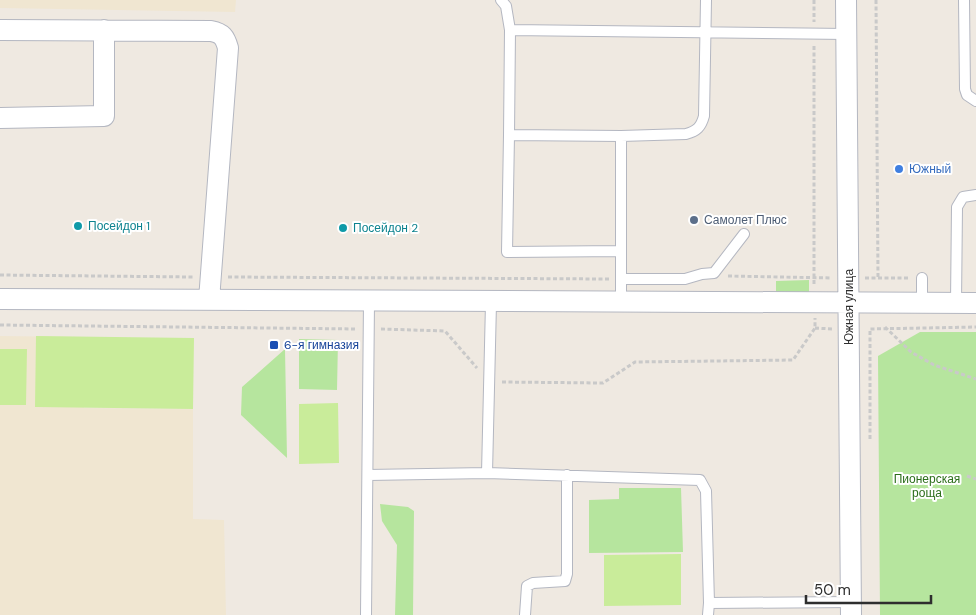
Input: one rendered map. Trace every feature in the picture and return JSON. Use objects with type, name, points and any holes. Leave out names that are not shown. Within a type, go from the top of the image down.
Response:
[{"type":"street","name":"Южная улица","points":[[846,0],[851,608]]},
{"type":"street","points":[[0,30],[210,30],[219,32],[225,38],[228,48],[209,300]]},
{"type":"street","points":[[0,118],[104,116],[104,30]]},
{"type":"street","points":[[0,299],[491,303],[966,303]]},
{"type":"lane","points":[[501,0],[506,6],[510,30],[507,252],[621,251]]},
{"type":"lane","points":[[509,135],[621,136],[686,134],[695,132],[702,125],[706,0]]},
{"type":"lane","points":[[964,0],[967,95],[976,100]]},
{"type":"lane","points":[[510,30],[847,34]]},
{"type":"lane","points":[[965,64],[976,64]]},
{"type":"lane","points":[[621,136],[621,302]]},
{"type":"lane","points":[[966,303],[957,207],[963,197],[976,195]]},
{"type":"lane","points":[[621,280],[685,279],[714,273],[744,234]]},
{"type":"lane","points":[[922,278],[922,303]]},
{"type":"lane","points":[[366,615],[369,302]]},
{"type":"lane","points":[[487,472],[491,303]]},
{"type":"lane","points":[[368,475],[487,472],[700,480],[706,491],[708,615]]},
{"type":"lane","points":[[525,615],[527,586],[533,583],[565,581],[567,574],[567,475]]},
{"type":"lane","points":[[709,603],[851,608]]},
{"type":"path","points":[[814,0],[814,278]]},
{"type":"path","points":[[876,0],[878,278]]},
{"type":"path","points":[[714,273],[744,277],[922,278]]},
{"type":"path","points":[[0,276],[621,280]]},
{"type":"path","points":[[744,277],[745,284]]},
{"type":"path","points":[[0,325],[445,331],[489,382],[604,383],[634,362],[793,360],[815,328]]},
{"type":"path","points":[[885,327],[911,352],[934,365],[976,379]]},
{"type":"path","points":[[870,447],[870,329],[885,327],[976,327]]},
{"type":"path","points":[[967,476],[976,479]]},
{"type":"shaded area","points":[[0,0],[236,0],[235,12],[0,8]]},
{"type":"shaded area","points":[[0,336],[84,337],[84,408],[193,409],[193,519],[224,520],[226,615],[0,615]]},
{"type":"green space","points":[[809,280],[809,293],[776,293],[776,281]]},
{"type":"green space","name":"Пионерская роща","points":[[920,332],[976,332],[976,615],[880,615],[878,356]]},
{"type":"green space","points":[[36,336],[194,338],[193,409],[35,407]]},
{"type":"green space","points":[[299,339],[338,340],[337,390],[299,389]]},
{"type":"green space","points":[[0,349],[27,349],[26,405],[0,405]]},
{"type":"green space","points":[[285,349],[287,458],[241,415],[242,387]]},
{"type":"green space","points":[[338,403],[339,463],[299,464],[299,404]]},
{"type":"green space","points":[[619,488],[681,488],[683,552],[589,553],[589,500],[619,499]]},
{"type":"green space","points":[[380,504],[408,507],[414,511],[413,615],[395,615],[397,545],[382,521]]},
{"type":"green space","points":[[681,554],[681,605],[604,606],[604,555]]},
{"type":"place","name":"Южный","points":[[899,169]]},
{"type":"place","name":"Самолет Плюс","points":[[694,220]]},
{"type":"place","name":"Посейдон 1","points":[[78,226]]},
{"type":"place","name":"Посейдон 2","points":[[343,228]]},
{"type":"place","name":"6-я гимназия","points":[[274,345]]}]
